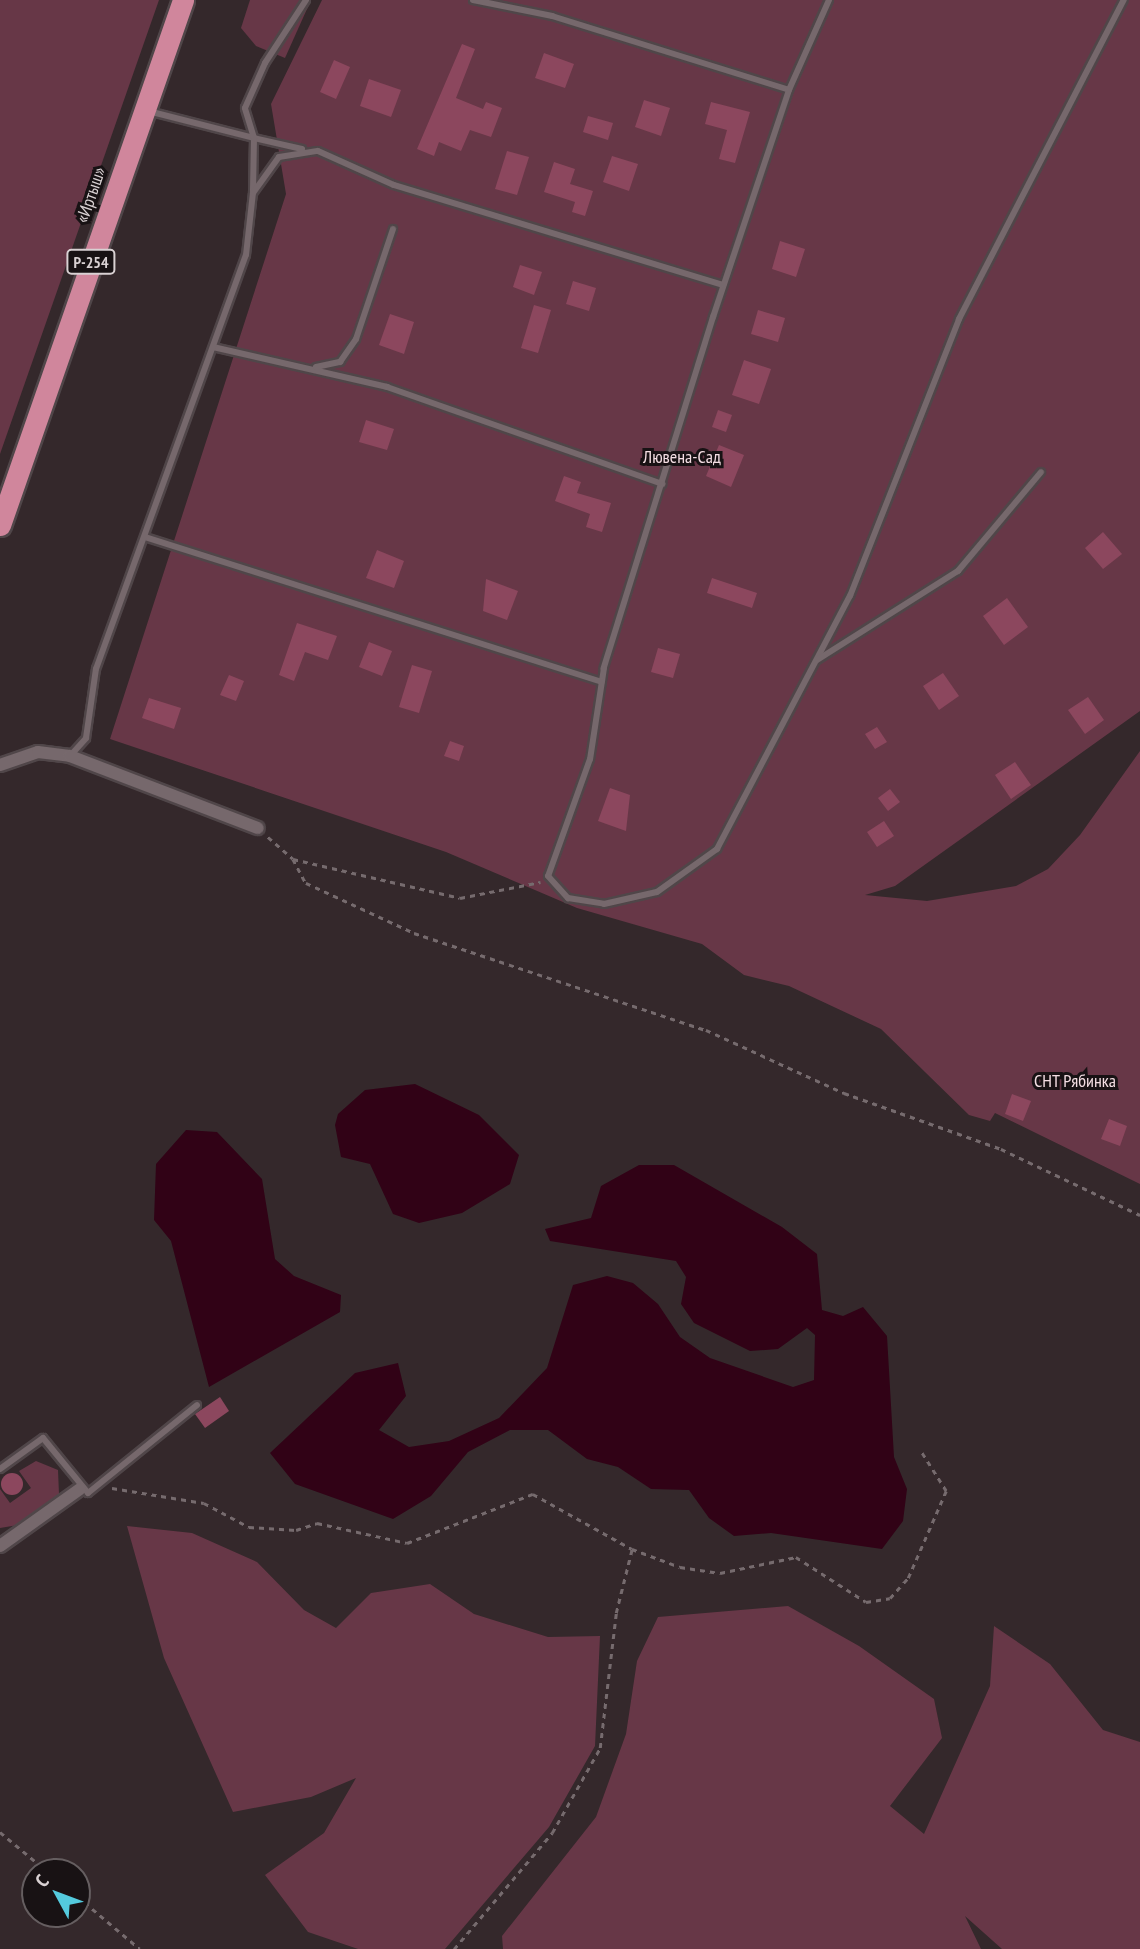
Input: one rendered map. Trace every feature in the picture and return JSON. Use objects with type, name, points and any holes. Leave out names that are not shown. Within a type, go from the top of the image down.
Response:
[{"type":"highway","name":"«Иртыш»","points":[[0,525],[183,0]]},
{"type":"street","points":[[0,765],[38,752],[70,756],[258,828]]},
{"type":"street","points":[[0,1545],[80,1489]]},
{"type":"lane","points":[[70,756],[86,738],[96,669],[246,255],[253,193],[254,138],[245,108],[265,63],[306,0]]},
{"type":"lane","points":[[473,0],[552,16],[789,90]]},
{"type":"lane","points":[[829,0],[789,90],[723,285],[602,682],[590,760],[548,876],[568,898],[604,904],[657,892],[717,849],[850,596],[959,319],[1124,0]]},
{"type":"lane","points":[[145,109],[302,149],[394,185],[723,285]]},
{"type":"lane","points":[[253,193],[279,157],[302,149]]},
{"type":"lane","points":[[314,367],[340,362],[356,339],[393,229]]},
{"type":"lane","points":[[213,346],[314,367],[662,484]]},
{"type":"lane","points":[[815,662],[958,571],[1041,472]]},
{"type":"lane","points":[[145,537],[602,682]]},
{"type":"lane","points":[[0,1469],[43,1438],[80,1489],[102,1486],[197,1405]]},
{"type":"path","points":[[258,828],[293,859],[306,883],[414,933],[706,1030],[844,1093],[1001,1149],[1140,1214]]},
{"type":"path","points":[[293,859],[460,898],[535,885],[548,876]]},
{"type":"path","points":[[102,1486],[204,1503],[249,1527],[296,1530],[317,1523],[407,1543],[533,1493],[632,1549],[720,1573],[796,1557],[866,1602],[890,1598],[908,1578],[946,1491],[920,1450]]},
{"type":"path","points":[[454,1949],[552,1833],[600,1748],[616,1613],[632,1549]]},
{"type":"path","points":[[0,1832],[31,1858]]},
{"type":"path","points":[[91,1908],[141,1949]]},
{"type":"green space","points":[[0,0],[159,0],[0,454]]},
{"type":"green space","points":[[250,0],[311,0],[285,58],[256,46],[241,28]]},
{"type":"green space","name":"Лювена-Сад","points":[[322,0],[1140,0],[1140,711],[895,886],[865,895],[927,901],[1016,886],[1048,869],[1080,835],[1140,751],[1140,1184],[995,1113],[990,1121],[969,1115],[881,1029],[789,986],[744,975],[702,944],[577,908],[446,852],[110,739],[286,194],[271,104]]},
{"type":"green space","points":[[36,1461],[58,1470],[59,1494],[18,1525],[0,1528],[0,1489],[10,1503],[31,1488],[19,1471]]},
{"type":"green space","points":[[127,1526],[192,1533],[257,1562],[304,1610],[336,1628],[371,1593],[430,1584],[474,1614],[548,1637],[600,1636],[595,1746],[549,1827],[445,1949],[358,1949],[308,1932],[265,1875],[324,1833],[356,1778],[311,1797],[233,1812],[164,1658]]},
{"type":"green space","points":[[788,1606],[859,1646],[934,1699],[942,1738],[890,1806],[924,1834],[990,1686],[994,1626],[1050,1664],[1103,1730],[1140,1742],[1140,1949],[1002,1949],[965,1916],[981,1949],[503,1949],[502,1936],[596,1817],[626,1734],[637,1661],[658,1617]]},
{"type":"shaded area","points":[[415,1084],[479,1115],[519,1155],[510,1184],[462,1213],[419,1223],[393,1214],[370,1164],[341,1157],[335,1125],[338,1114],[365,1090]]},
{"type":"shaded area","points":[[186,1130],[217,1132],[262,1179],[275,1259],[294,1276],[341,1295],[340,1312],[209,1387],[171,1241],[154,1220],[156,1164]]},
{"type":"shaded area","points":[[639,1165],[674,1165],[782,1227],[817,1254],[822,1310],[843,1316],[863,1307],[887,1336],[894,1457],[907,1489],[903,1521],[882,1549],[771,1533],[734,1536],[709,1518],[689,1490],[651,1489],[618,1467],[587,1459],[548,1430],[510,1430],[468,1452],[431,1496],[393,1519],[295,1484],[270,1453],[355,1373],[398,1363],[406,1396],[379,1430],[409,1447],[449,1441],[499,1418],[547,1368],[573,1285],[607,1276],[633,1283],[658,1304],[680,1337],[710,1358],[793,1387],[814,1380],[815,1335],[807,1328],[778,1349],[750,1351],[694,1323],[681,1304],[686,1277],[676,1261],[550,1241],[545,1229],[591,1218],[601,1186]]},
{"type":"building","points":[[462,44],[475,49],[456,98],[483,109],[486,102],[502,108],[491,137],[470,130],[461,151],[439,142],[434,156],[417,149]]},
{"type":"building","points":[[544,53],[574,64],[565,88],[535,78]]},
{"type":"building","points":[[334,60],[350,67],[336,99],[320,92]]},
{"type":"building","points":[[369,79],[401,90],[391,117],[360,106]]},
{"type":"building","points":[[644,100],[670,108],[661,136],[635,127]]},
{"type":"building","points":[[711,102],[750,112],[735,163],[719,159],[727,130],[705,124]]},
{"type":"building","points":[[588,116],[613,123],[608,140],[583,132]]},
{"type":"building","points":[[507,151],[529,157],[517,195],[495,189]]},
{"type":"building","points":[[612,156],[638,164],[629,191],[603,182]]},
{"type":"building","points":[[554,162],[575,169],[570,184],[593,191],[585,216],[572,212],[575,202],[544,192]]},
{"type":"building","points":[[780,241],[805,249],[796,277],[772,269]]},
{"type":"building","points":[[520,265],[542,272],[534,295],[513,287]]},
{"type":"building","points":[[573,281],[596,288],[589,311],[566,304]]},
{"type":"building","points":[[534,305],[551,310],[538,353],[521,348]]},
{"type":"building","points":[[758,310],[785,318],[778,342],[751,334]]},
{"type":"building","points":[[390,314],[414,322],[404,354],[379,345]]},
{"type":"building","points":[[744,360],[771,369],[759,404],[732,395]]},
{"type":"building","points":[[718,410],[732,415],[726,432],[712,427]]},
{"type":"building","points":[[366,420],[394,429],[387,450],[359,442]]},
{"type":"building","points":[[719,445],[744,455],[731,487],[706,476]]},
{"type":"building","points":[[564,476],[581,482],[577,493],[611,503],[602,532],[586,527],[590,514],[555,501]]},
{"type":"building","points":[[1103,532],[1122,554],[1103,569],[1085,548]]},
{"type":"building","points":[[377,550],[404,561],[394,588],[366,578]]},
{"type":"building","points":[[712,578],[757,593],[752,608],[707,593]]},
{"type":"building","points":[[486,579],[518,591],[507,620],[483,611]]},
{"type":"building","points":[[1007,598],[1028,627],[1004,645],[983,616]]},
{"type":"building","points":[[297,623],[337,636],[328,660],[305,652],[294,681],[279,675]]},
{"type":"building","points":[[369,642],[392,651],[382,676],[359,667]]},
{"type":"building","points":[[658,648],[680,654],[673,678],[651,672]]},
{"type":"building","points":[[412,665],[432,671],[419,713],[399,707]]},
{"type":"building","points":[[943,673],[959,696],[939,710],[923,686]]},
{"type":"building","points":[[229,675],[244,681],[236,701],[220,695]]},
{"type":"building","points":[[1088,697],[1104,720],[1085,734],[1068,710]]},
{"type":"building","points":[[149,698],[181,708],[174,729],[142,718]]},
{"type":"building","points":[[877,727],[887,742],[875,749],[865,734]]},
{"type":"building","points":[[450,741],[464,746],[459,761],[444,756]]},
{"type":"building","points":[[1015,762],[1031,785],[1011,799],[995,775]]},
{"type":"building","points":[[610,788],[630,795],[626,831],[598,821]]},
{"type":"building","points":[[890,789],[900,802],[888,811],[878,798]]},
{"type":"building","points":[[884,821],[894,836],[877,847],[867,832]]},
{"type":"building","points":[[1012,1094],[1031,1101],[1023,1121],[1005,1114]]},
{"type":"building","points":[[1109,1119],[1127,1126],[1120,1146],[1101,1139]]},
{"type":"building","points":[[220,1397],[229,1411],[205,1428],[195,1414]]},
{"type":"building","points":[[8,1473],[16,1473],[23,1480],[23,1488],[16,1495],[8,1495],[1,1488],[1,1480]]},
{"type":"park label","name":"СНТ Рябинка","points":[[1075,1081]]}]
